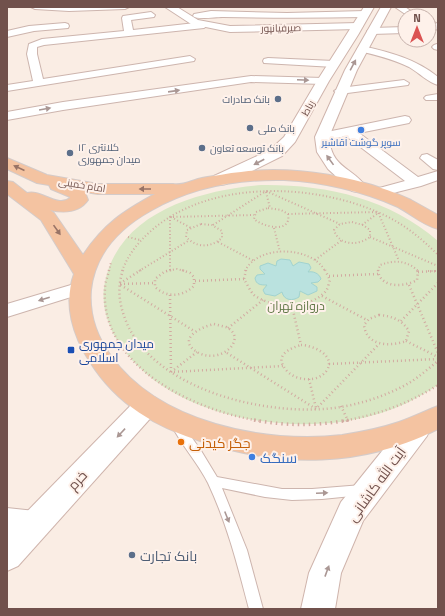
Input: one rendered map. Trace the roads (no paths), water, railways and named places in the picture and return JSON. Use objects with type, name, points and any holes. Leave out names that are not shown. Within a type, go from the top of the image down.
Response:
[{"type":"main road","name":"صیرفیانپور","points":[[170,7],[195,22],[230,29],[364,16],[373,28]]},
{"type":"main road","points":[[183,7],[205,21],[204,25]]},
{"type":"main road","name":"رباط","points":[[322,137],[340,91],[373,28],[386,7]]},
{"type":"main road","name":"رباط","points":[[220,180],[276,153],[286,144],[364,16]]},
{"type":"main road","points":[[322,137],[321,146],[329,160],[342,174],[358,187]]},
{"type":"main road","name":"امام خمینی","points":[[7,163],[43,179],[98,189],[184,189]]},
{"type":"main road","points":[[427,423],[388,438],[326,448],[293,449],[261,446],[229,439],[199,430],[147,405],[110,373],[97,356],[87,338],[82,321],[80,304],[83,280],[91,258],[100,244],[122,221],[151,203],[184,189],[220,180],[258,176],[298,177],[331,181],[377,193],[414,208],[438,223]]},
{"type":"main road","points":[[11,188],[60,207],[74,205],[79,200],[78,194],[43,179]]},
{"type":"main road","points":[[11,188],[48,217],[83,280]]},
{"type":"main road","name":"خرم","points":[[7,555],[147,405]]},
{"type":"main road","name":"آیت الله کاشانی","points":[[318,609],[325,573],[352,512],[427,423]]},
{"type":"street","points":[[35,7],[69,9],[125,7]]},
{"type":"street","points":[[197,16],[268,11],[330,11],[364,16]]},
{"type":"street","points":[[129,32],[126,18],[151,15]]},
{"type":"street","points":[[21,22],[30,30],[37,44]]},
{"type":"street","points":[[39,83],[32,54],[32,46],[37,44],[129,32],[204,25]]},
{"type":"street","points":[[7,34],[64,26]]},
{"type":"street","points":[[373,28],[397,30]]},
{"type":"street","points":[[362,49],[396,58],[430,74],[438,82]]},
{"type":"street","points":[[7,88],[190,59]]},
{"type":"street","points":[[268,61],[334,64]]},
{"type":"street","points":[[413,66],[432,65]]},
{"type":"street","points":[[7,116],[63,106],[251,79],[323,81]]},
{"type":"street","points":[[340,91],[404,83]]},
{"type":"street","points":[[431,94],[438,86]]},
{"type":"street","points":[[322,137],[405,120]]},
{"type":"street","points":[[349,132],[416,183]]},
{"type":"street","points":[[377,193],[416,183],[438,175]]},
{"type":"street","points":[[7,311],[83,280]]},
{"type":"street","points":[[7,520],[36,524]]},
{"type":"lane","points":[[172,418],[196,452],[213,481],[240,550],[256,609]]},
{"type":"lane","points":[[213,481],[247,489],[283,494],[338,493],[370,489]]},
{"type":"water","points":[[281,259],[290,260],[293,266],[299,262],[309,264],[311,268],[308,272],[316,273],[321,279],[318,282],[311,283],[317,287],[317,291],[308,295],[300,291],[299,297],[292,300],[287,299],[282,292],[275,296],[265,294],[263,290],[267,285],[261,285],[255,278],[257,275],[265,274],[260,269],[260,266],[268,263],[276,266],[277,261]]},
{"type":"place","name":"بانک صادرات","points":[[278,99]]},
{"type":"place","name":"بانک ملی","points":[[250,128]]},
{"type":"place","name":"سوپر گوشت آقاشیر","points":[[361,130]]},
{"type":"place","name":"بانک توسعه تعاون","points":[[202,148]]},
{"type":"place","name":"کلانتری ۱۲ میدان جمهوری","points":[[70,153]]},
{"type":"place","name":"میدان جمهوری اسلامی","points":[[71,350]]},
{"type":"place","name":"جگر کیدنی","points":[[181,442]]},
{"type":"place","name":"سنگک","points":[[252,457]]},
{"type":"place","name":"بانک تجارت","points":[[132,555]]},
{"type":"park label","name":"دروازه تهران","points":[[296,305]]}]
